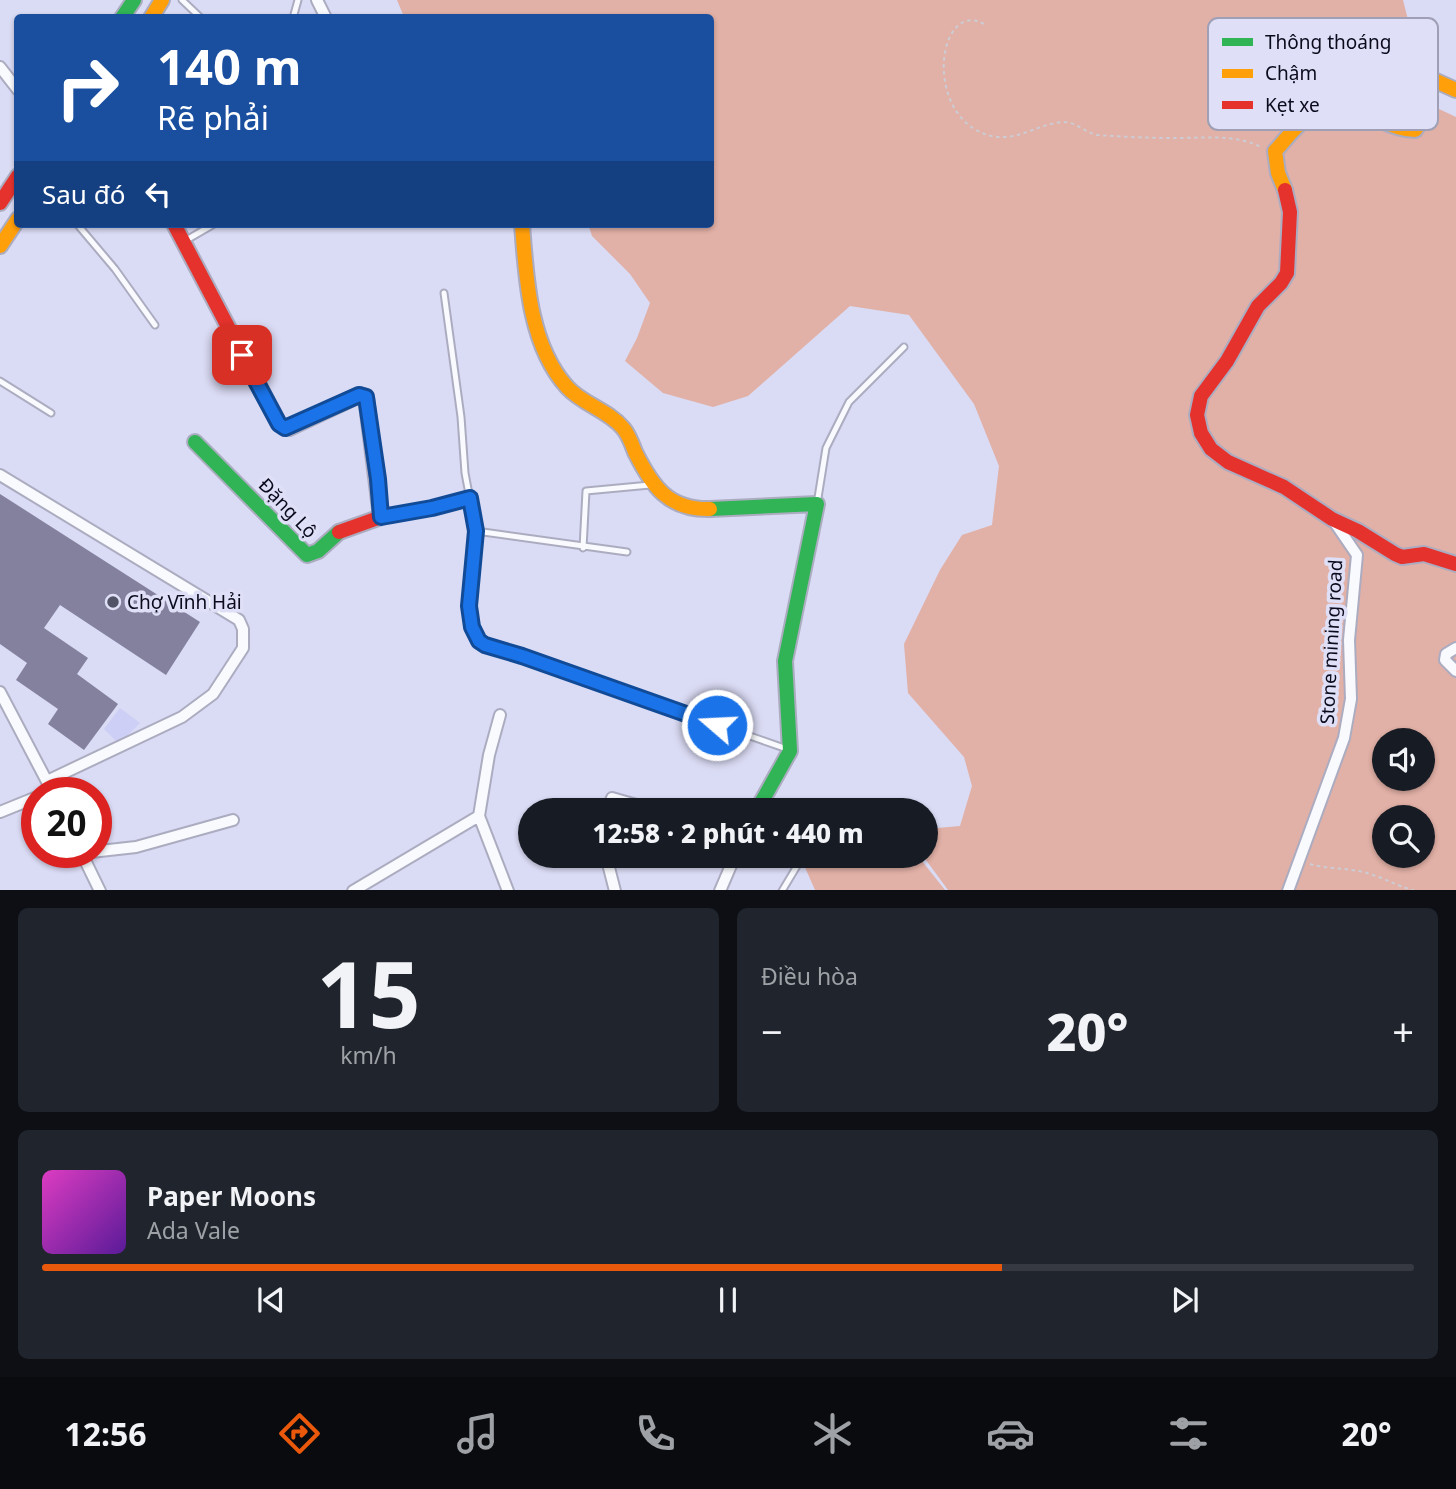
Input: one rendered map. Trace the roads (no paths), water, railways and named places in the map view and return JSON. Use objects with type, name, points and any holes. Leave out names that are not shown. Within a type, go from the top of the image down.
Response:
[{"type":"street","points":[[0,67],[14,85]]},
{"type":"street","name":"Stone mining road","points":[[1438,82],[1456,90]]},
{"type":"street","name":"Stone mining road","points":[[1295,130],[1275,151],[1278,173],[1290,212],[1287,273],[1281,284],[1265,296],[1227,360],[1201,396],[1198,424],[1205,441],[1228,462],[1284,487],[1332,519],[1358,531],[1395,554],[1424,554],[1456,564]]},
{"type":"street","points":[[0,203],[14,182]]},
{"type":"street","points":[[0,246],[14,225]]},
{"type":"street","points":[[176,228],[279,424],[289,428],[359,395],[366,397],[381,517],[470,498]]},
{"type":"street","points":[[522,228],[527,291],[540,337],[554,369],[568,389],[614,419],[625,430],[653,485],[666,498],[686,507],[699,509],[817,504],[785,662],[790,751],[764,798]]},
{"type":"street","name":"Đặng Lộ","points":[[195,442],[307,555],[318,551],[341,530],[381,517]]},
{"type":"street","points":[[0,475],[239,620],[243,629],[243,648],[213,694],[202,704],[72,777]]},
{"type":"street","name":"Stone mining road","points":[[1288,890],[1344,738],[1351,699],[1349,640],[1357,555],[1332,519]]},
{"type":"street","points":[[1456,648],[1446,654],[1445,660],[1456,671]]},
{"type":"street","points":[[1,697],[44,777]]},
{"type":"street","points":[[500,715],[489,755],[479,816],[508,890]]},
{"type":"street","points":[[0,812],[21,803]]},
{"type":"street","points":[[355,890],[479,816]]},
{"type":"street","points":[[112,850],[136,847],[233,820]]},
{"type":"street","points":[[89,868],[100,890]]},
{"type":"street","points":[[609,868],[615,890]]},
{"type":"street","points":[[720,890],[730,868]]},
{"type":"lane","points":[[182,0],[197,14]]},
{"type":"lane","points":[[80,228],[115,269],[155,325]]},
{"type":"lane","points":[[183,242],[207,228]]},
{"type":"lane","points":[[444,293],[454,354],[465,473],[476,531],[469,606],[475,635],[485,645],[790,751]]},
{"type":"lane","points":[[817,504],[826,448],[849,402],[904,347]]},
{"type":"lane","points":[[0,381],[51,414]]},
{"type":"lane","points":[[583,548],[586,491],[653,485]]},
{"type":"lane","points":[[476,531],[627,552]]},
{"type":"lane","points":[[783,890],[796,868]]},
{"type":"place","name":"Chợ Vĩnh Hải","points":[[113,602]]}]
